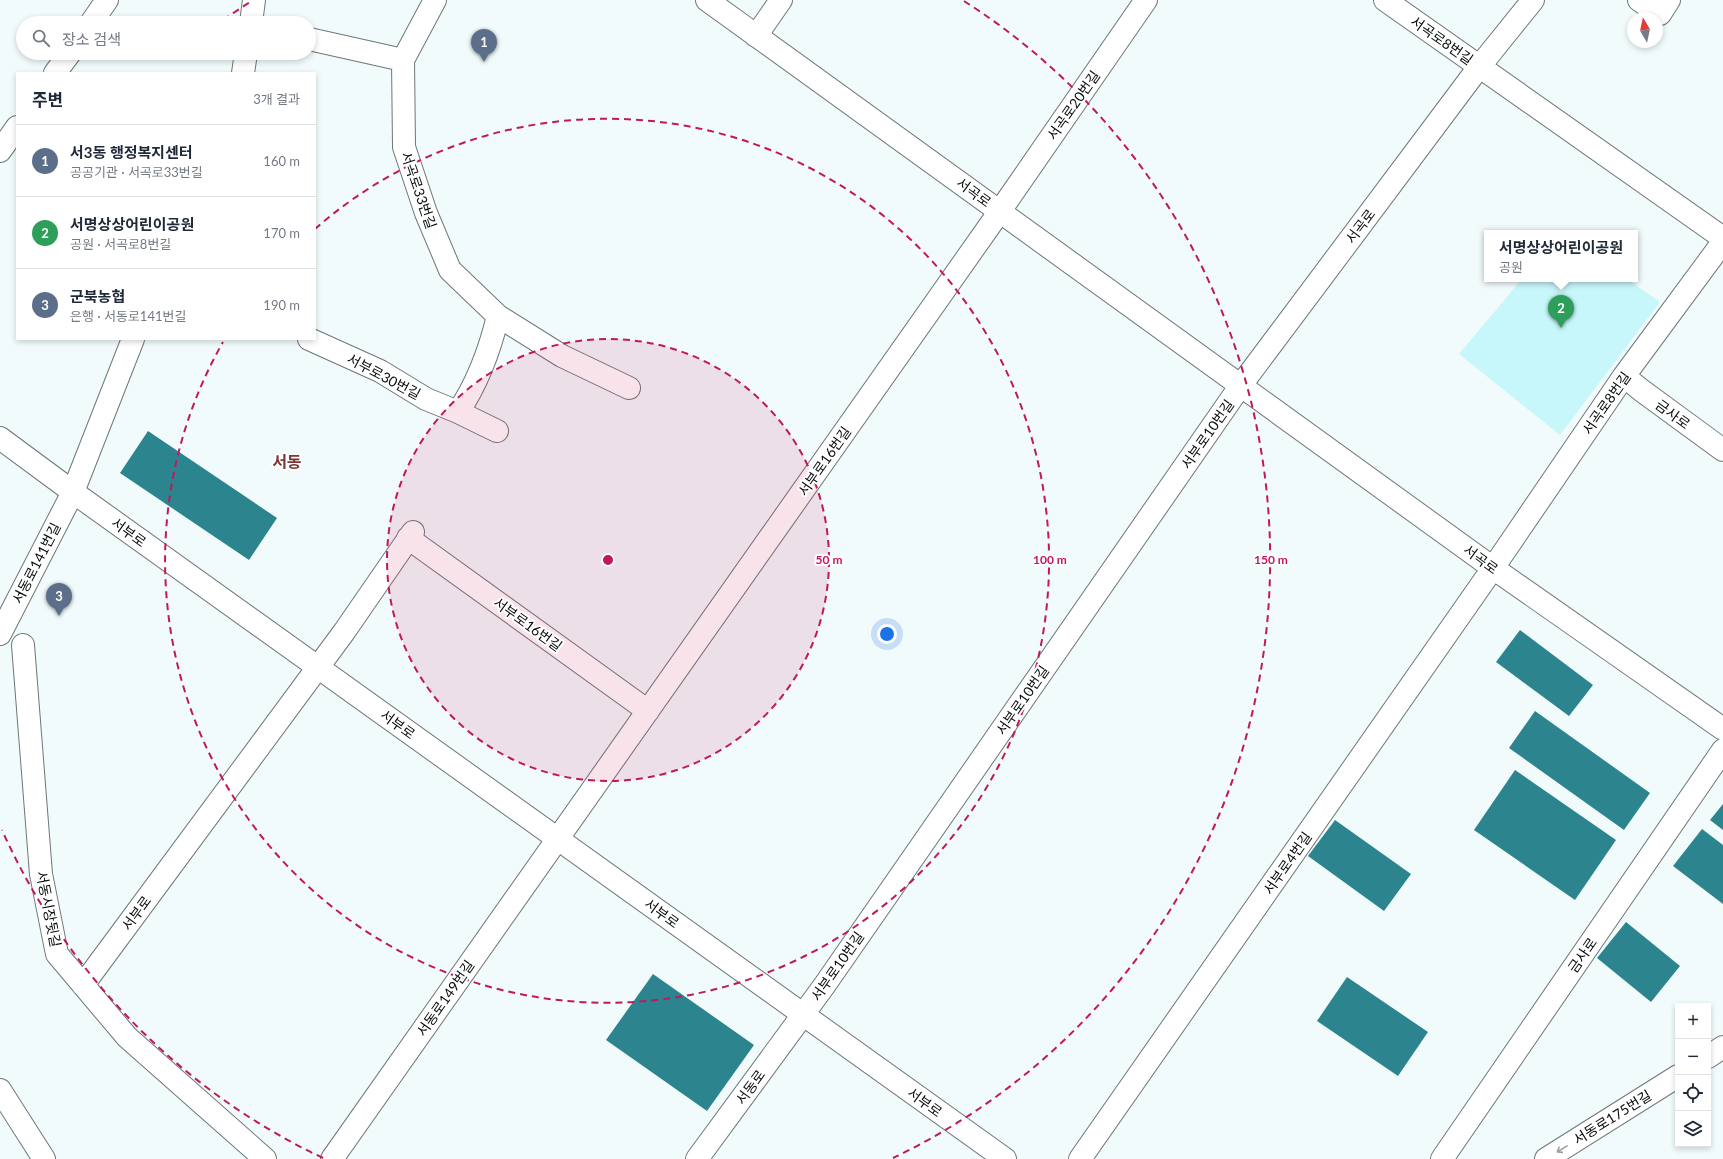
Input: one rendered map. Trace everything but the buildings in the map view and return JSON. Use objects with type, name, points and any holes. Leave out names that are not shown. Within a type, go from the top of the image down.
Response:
[{"type":"street","points":[[96,16],[107,0]]},
{"type":"street","points":[[252,16],[254,0]]},
{"type":"street","points":[[316,41],[402,60],[435,0]]},
{"type":"street","name":"서곡로","points":[[707,0],[1493,568],[1723,729]]},
{"type":"street","points":[[756,36],[781,0]]},
{"type":"street","name":"서곡로20번길","points":[[1000,211],[1146,0]]},
{"type":"street","name":"서곡로8번길","points":[[1385,0],[1723,238]]},
{"type":"street","name":"서곡로8번길","points":[[1480,67],[1533,0]]},
{"type":"street","points":[[1639,0],[1660,14],[1670,0]]},
{"type":"street","points":[[56,72],[65,60]]},
{"type":"street","points":[[243,72],[245,60]]},
{"type":"street","name":"서곡로33번길","points":[[402,60],[404,147],[426,213],[450,270],[498,316],[562,356],[629,388]]},
{"type":"street","name":"서곡로","points":[[1241,385],[1480,67]]},
{"type":"street","points":[[0,151],[16,128]]},
{"type":"street","name":"서부로16번길","points":[[557,838],[580,808],[1000,211]]},
{"type":"street","name":"서곡로8번길","points":[[1493,568],[1624,376],[1723,242]]},
{"type":"street","points":[[497,431],[458,412],[469,397],[493,338],[498,316]]},
{"type":"street","points":[[73,492],[133,340]]},
{"type":"street","name":"서부로30번길","points":[[311,340],[380,371],[426,399],[458,412]]},
{"type":"street","name":"금사로","points":[[1624,376],[1723,450]]},
{"type":"street","name":"서부로10번길","points":[[803,1014],[1241,385]]},
{"type":"street","name":"서부로","points":[[0,438],[73,492],[1005,1159]]},
{"type":"street","name":"서동로141번길","points":[[0,634],[73,492]]},
{"type":"street","name":"서부로16번길","points":[[411,535],[648,711]]},
{"type":"street","name":"서부로","points":[[83,985],[344,632],[411,535]]},
{"type":"street","name":"서부로4번길","points":[[1080,1159],[1493,568]]},
{"type":"street","name":"서동시장뒷길","points":[[24,645],[41,874],[57,954],[128,1036],[265,1159]]},
{"type":"street","name":"금사로","points":[[1442,1159],[1723,750]]},
{"type":"street","name":"서동로149번길","points":[[332,1159],[557,838]]},
{"type":"street","name":"서동로","points":[[697,1159],[803,1014]]},
{"type":"street","points":[[1711,1054],[1723,1047]]},
{"type":"street","name":"서동로175번길","points":[[1546,1159],[1675,1078]]},
{"type":"street","points":[[0,1090],[44,1159]]},
{"type":"shaded area","points":[[1519,282],[1631,282],[1660,302],[1560,435],[1459,354]]},
{"type":"place","name":"서3동 행정복지센터","points":[[484,62]]},
{"type":"place","name":"서명상상어린이공원","points":[[1561,328]]},
{"type":"place","name":"군북농협","points":[[59,616]]},
{"type":"district","name":"서동","points":[[287,461]]}]
